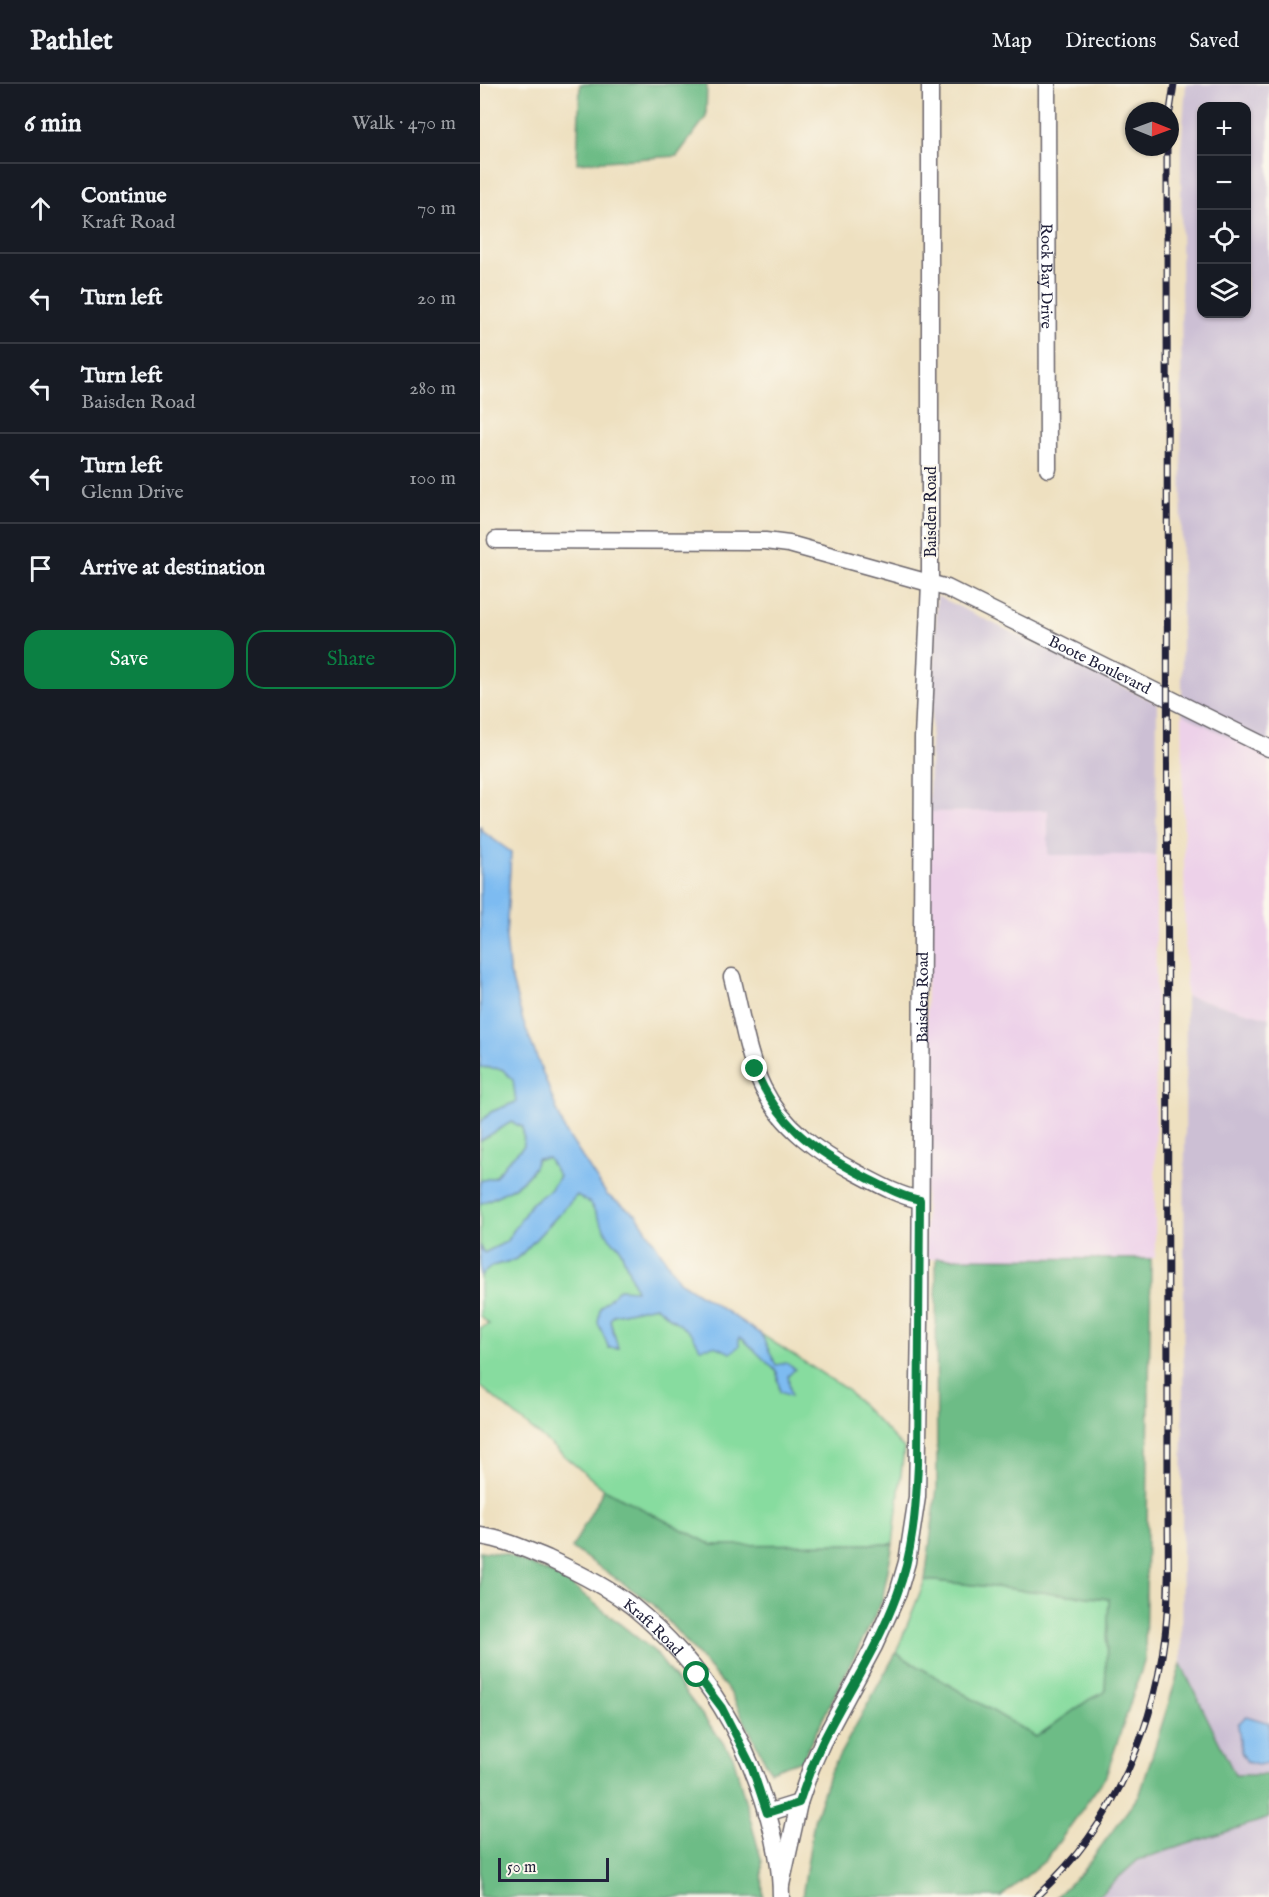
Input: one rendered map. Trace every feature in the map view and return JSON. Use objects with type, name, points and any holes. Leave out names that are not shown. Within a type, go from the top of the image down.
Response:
[{"type":"street","name":"Baisden Road","points":[[781,1891],[799,1803],[811,1768],[898,1593],[914,1524],[918,1464],[923,738],[930,583],[930,84]]},
{"type":"street","name":"Rock Bay Drive","points":[[1047,84],[1048,469]]},
{"type":"street","name":"Boote Boulevard","points":[[496,540],[765,541],[789,544],[947,588],[1269,748]]},
{"type":"street","points":[[732,977],[755,1069],[773,1105],[784,1120],[804,1139],[840,1164],[903,1197],[920,1200]]},
{"type":"street","name":"Kraft Road","points":[[480,1536],[520,1547],[590,1579],[630,1605],[662,1633],[722,1708],[751,1765],[767,1813],[781,1891]]},
{"type":"street","points":[[767,1813],[799,1803]]},
{"type":"shaded area","points":[[1186,84],[1269,84],[1269,757],[1182,714],[1181,150]]},
{"type":"shaded area","points":[[937,596],[1157,703],[1156,855],[1048,855],[1048,810],[928,812]]},
{"type":"shaded area","points":[[1182,714],[1269,757],[1269,1018],[1186,996]]},
{"type":"shaded area","points":[[1048,810],[1048,855],[1156,855],[1155,1258],[925,1259],[928,812]]},
{"type":"shaded area","points":[[1186,996],[1269,1018],[1269,1775],[1235,1775],[1181,1664]]},
{"type":"shaded area","points":[[1269,1818],[1269,1897],[1097,1897],[1138,1860]]},
{"type":"green space","points":[[580,84],[707,84],[706,117],[677,156],[577,163]]},
{"type":"green space","points":[[480,1067],[502,1069],[514,1080],[516,1102],[491,1112],[481,1124]]},
{"type":"green space","points":[[511,1122],[523,1127],[524,1147],[495,1177],[480,1181],[480,1141]]},
{"type":"green space","points":[[548,1158],[559,1176],[551,1189],[531,1204],[506,1242],[484,1253],[480,1247],[480,1204],[522,1182],[534,1168],[537,1159]]},
{"type":"green space","points":[[577,1195],[590,1202],[610,1238],[619,1246],[637,1291],[600,1308],[609,1348],[618,1348],[610,1320],[613,1315],[655,1306],[693,1334],[743,1339],[777,1372],[780,1392],[790,1395],[761,1334],[846,1389],[904,1448],[893,1544],[712,1545],[604,1489],[480,1386],[480,1328],[489,1324],[480,1316],[480,1276],[492,1266],[517,1259]]},
{"type":"green space","points":[[936,1258],[1151,1259],[1145,1659],[1106,1776],[1046,1860],[1001,1897],[802,1897],[814,1821],[830,1772],[896,1653],[1036,1737],[1090,1699],[1105,1692],[1109,1599],[925,1580],[937,1488]]},
{"type":"green space","points":[[604,1489],[712,1545],[893,1544],[882,1601],[802,1760],[770,1771],[730,1692],[653,1604],[572,1548]]},
{"type":"green space","points":[[480,1551],[505,1554],[564,1579],[655,1652],[733,1756],[762,1862],[763,1897],[480,1897]]},
{"type":"green space","points":[[925,1580],[1109,1599],[1105,1692],[1090,1699],[1036,1737],[896,1653]]},
{"type":"green space","points":[[1181,1664],[1235,1775],[1269,1775],[1269,1818],[1138,1860],[1097,1897],[1056,1897],[1082,1872],[1140,1794]]},
{"type":"water","points":[[480,825],[482,831],[511,852],[506,938],[509,969],[523,1021],[565,1131],[607,1195],[637,1215],[679,1281],[761,1334],[776,1365],[786,1363],[795,1369],[788,1376],[791,1396],[780,1392],[777,1372],[743,1339],[739,1338],[739,1346],[731,1353],[714,1346],[700,1348],[692,1334],[655,1306],[613,1315],[610,1320],[618,1348],[609,1348],[598,1323],[600,1308],[619,1289],[636,1290],[619,1246],[610,1239],[590,1203],[577,1195],[517,1259],[492,1266],[480,1276],[480,1247],[484,1253],[506,1242],[531,1204],[551,1189],[559,1176],[548,1158],[537,1159],[522,1181],[506,1192],[480,1204],[480,1181],[495,1177],[524,1146],[523,1127],[511,1122],[480,1141],[480,1123],[491,1112],[516,1102],[513,1080],[502,1069],[480,1067]]},
{"type":"water","points":[[1246,1716],[1269,1723],[1269,1763],[1257,1765],[1247,1762],[1241,1752],[1238,1724]]},
{"type":"railway","points":[[1171,102],[1174,84]]},
{"type":"railway","points":[[1036,1897],[1064,1869],[1088,1839],[1117,1792],[1129,1767],[1148,1716],[1155,1689],[1167,1620],[1167,156]]},
{"type":"route","points":[[697,1675],[722,1708],[751,1765],[767,1813],[799,1803],[822,1743],[874,1646],[898,1593],[907,1562],[916,1497],[920,1200],[903,1197],[840,1164],[804,1139],[784,1120],[773,1105],[755,1069]]}]
